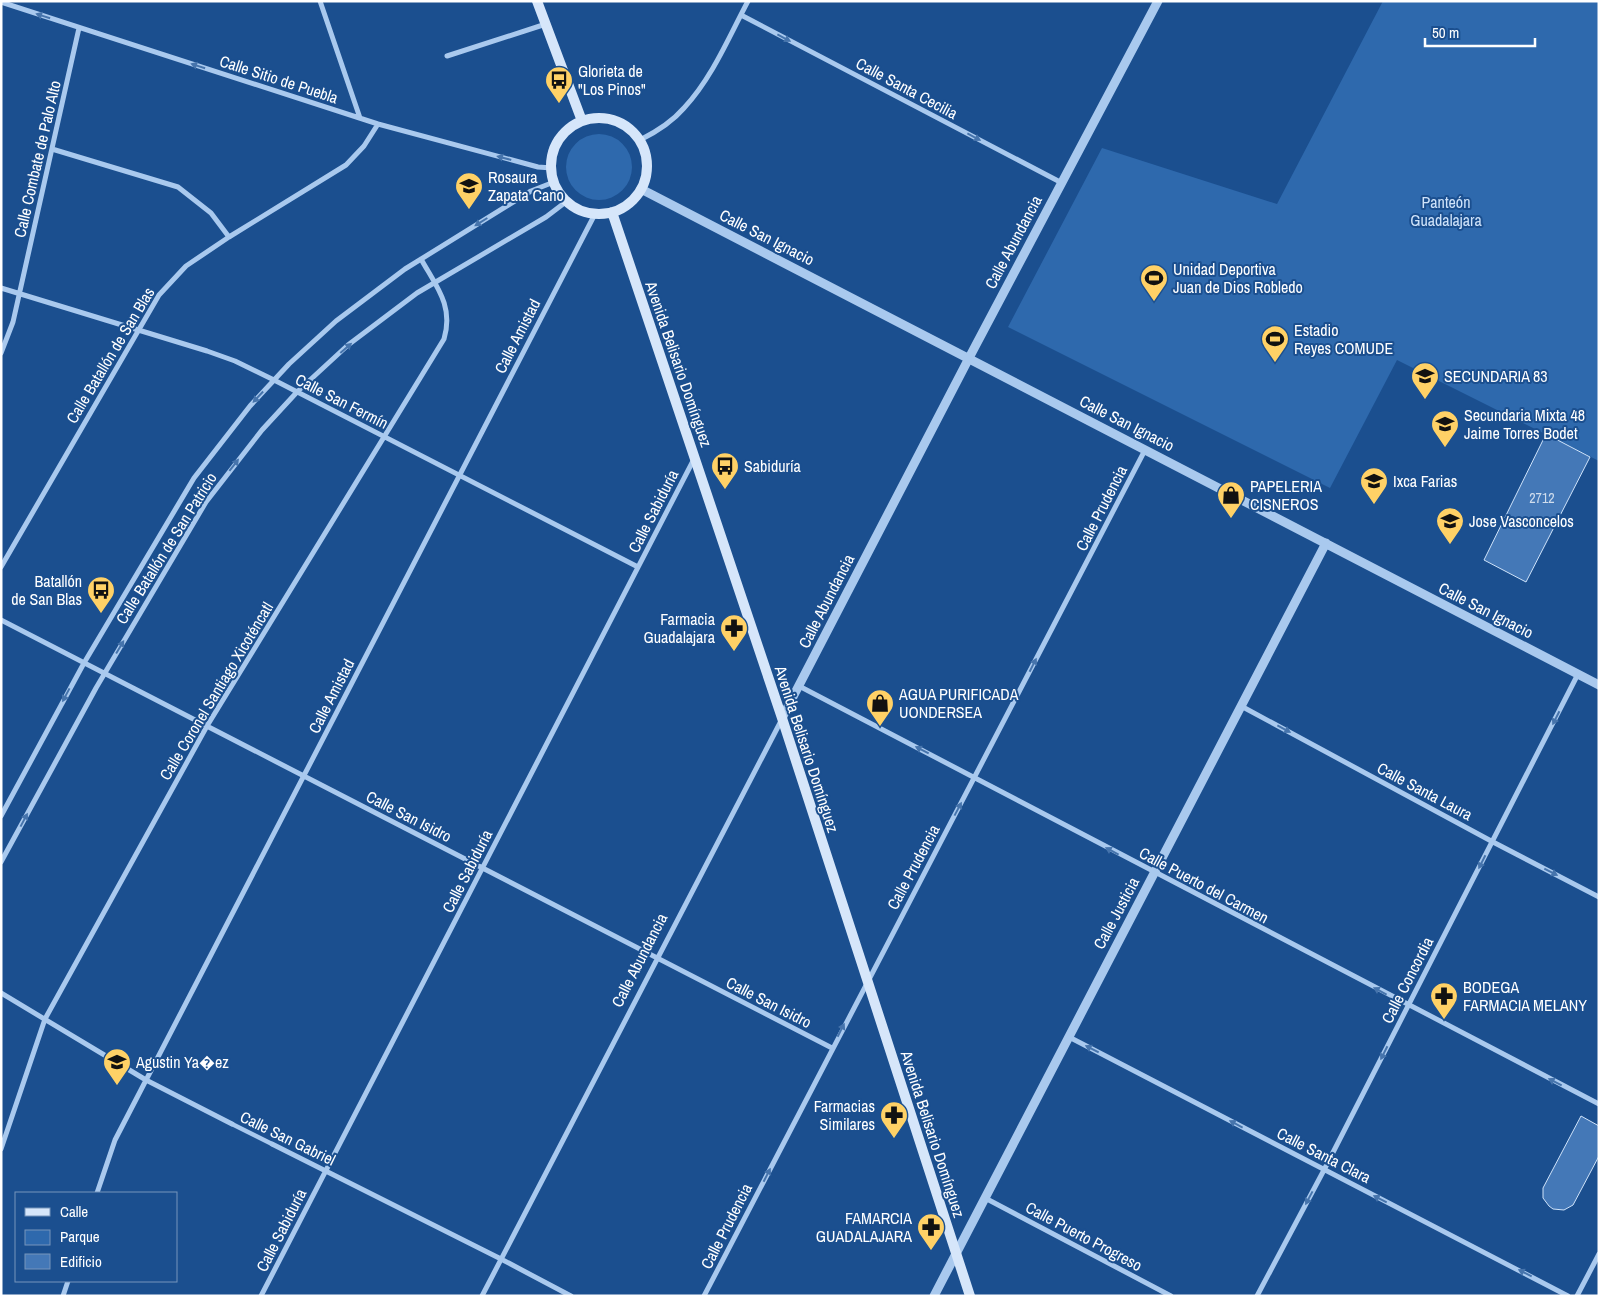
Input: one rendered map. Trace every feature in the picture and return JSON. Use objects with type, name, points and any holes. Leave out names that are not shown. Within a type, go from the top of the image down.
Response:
[{"type":"main road","points":[[537,1],[582,121]]},
{"type":"main road","points":[[601,118],[616,121],[630,129],[640,140],[646,156],[647,172],[641,189],[634,199],[624,207],[612,212],[595,214],[585,212],[567,202],[554,182],[552,168],[553,155],[564,133],[582,121],[601,118]]},
{"type":"main road","name":"Avenida Belisario Domínguez","points":[[612,212],[782,718],[970,1296]]},
{"type":"street","points":[[320,1],[360,118]]},
{"type":"street","points":[[640,140],[656,131],[684,109],[704,81],[748,1]]},
{"type":"street","name":"Calle Sitio de Puebla","points":[[1,2],[378,124],[538,167],[552,168]]},
{"type":"street","name":"Calle Abundancia","points":[[482,1296],[1156,2]]},
{"type":"street","name":"Calle Santa Cecilia","points":[[741,15],[1062,183]]},
{"type":"street","points":[[447,56],[546,24]]},
{"type":"street","name":"Calle Combate de Palo Alto","points":[[1,353],[13,322],[79,28]]},
{"type":"street","name":"Calle Batallón de San Blas","points":[[1,567],[138,330],[159,295],[173,278],[186,266],[229,237],[346,166],[364,146],[378,124]]},
{"type":"street","points":[[52,148],[178,187],[211,213],[229,237]]},
{"type":"street","name":"Calle Batallón de San Patricio","points":[[1,816],[84,663],[194,478],[250,406],[274,380],[336,321],[405,269],[531,191],[554,182]]},
{"type":"street","name":"Calle San Ignacio","points":[[641,189],[1599,685]]},
{"type":"street","name":"Calle Batallón de San Patricio","points":[[1,862],[104,673],[206,502],[262,430],[297,392],[348,346],[417,293],[567,202]]},
{"type":"street","name":"Calle Amistad","points":[[97,1192],[115,1140],[595,214]]},
{"type":"street","name":"Calle Coronel Santiago Xicoténcatl","points":[[1,1149],[45,1019],[207,726],[444,339],[447,329],[445,301],[421,259]]},
{"type":"street","name":"Calle San Fermín","points":[[1,288],[235,361],[638,567]]},
{"type":"street","name":"Calle Prudencia","points":[[704,1296],[867,980],[1145,450]]},
{"type":"street","name":"Calle Sabiduría","points":[[261,1296],[694,457]]},
{"type":"street","name":"Calle Justicia","points":[[934,1296],[1326,544]]},
{"type":"street","name":"Calle San Isidro","points":[[1,620],[832,1048]]},
{"type":"street","name":"Calle Concordia","points":[[1257,1296],[1324,1170],[1578,674]]},
{"type":"street","name":"Calle Puerto del Carmen","points":[[799,686],[1408,1006],[1599,1104]]},
{"type":"street","name":"Calle Santa Laura","points":[[1241,706],[1599,897]]},
{"type":"street","name":"Calle San Gabriel","points":[[1,992],[146,1080],[501,1259],[570,1296]]},
{"type":"street","name":"Calle Santa Clara","points":[[1069,1037],[1568,1296]]},
{"type":"street","name":"Calle Puerto Progreso","points":[[985,1198],[1171,1296]]},
{"type":"street","points":[[1577,1296],[1599,1254]]},
{"type":"street","points":[[63,1296],[68,1282]]},
{"type":"green space","name":"Panteón Guadalajara","points":[[1383,1],[1599,1],[1599,461],[1397,360],[1330,488],[1008,327],[1102,148],[1277,204]]},
{"type":"green space","points":[[599,134],[612,137],[622,144],[629,154],[632,167],[629,180],[622,190],[612,197],[599,200],[586,197],[576,190],[569,180],[566,167],[569,154],[576,144],[586,137]]},
{"type":"building","points":[[1546,434],[1590,457],[1526,582],[1484,560]]},
{"type":"building","points":[[1581,1116],[1599,1126],[1599,1156],[1573,1205],[1564,1210],[1553,1209],[1543,1198],[1543,1188]]},
{"type":"place","name":"Glorieta de \"Los Pinos\"","points":[[559,104]]},
{"type":"place","name":"Rosaura Zapata Cano","points":[[469,210]]},
{"type":"place","name":"Unidad Deportiva Juan de Dios Robledo","points":[[1154,302]]},
{"type":"place","name":"Estadio Reyes COMUDE","points":[[1275,363]]},
{"type":"place","name":"SECUNDARIA 83","points":[[1425,400]]},
{"type":"place","name":"Secundaria Mixta 48 Jaime Torres Bodet","points":[[1445,448]]},
{"type":"place","name":"Sabiduría","points":[[725,490]]},
{"type":"place","name":"Ixca Farias","points":[[1374,505]]},
{"type":"place","name":"PAPELERIA CISNEROS","points":[[1231,519]]},
{"type":"place","name":"Jose Vasconcelos","points":[[1450,545]]},
{"type":"place","name":"Batallón de San Blas","points":[[101,614]]},
{"type":"place","name":"Farmacia Guadalajara","points":[[734,652]]},
{"type":"place","name":"AGUA PURIFICADA UONDERSEA","points":[[880,727]]},
{"type":"place","name":"BODEGA FARMACIA MELANY","points":[[1444,1020]]},
{"type":"place","name":"Agustin Ya�ez","points":[[117,1086]]},
{"type":"place","name":"Farmacias Similares","points":[[894,1139]]},
{"type":"place","name":"FAMARCIA GUADALAJARA","points":[[931,1251]]}]
